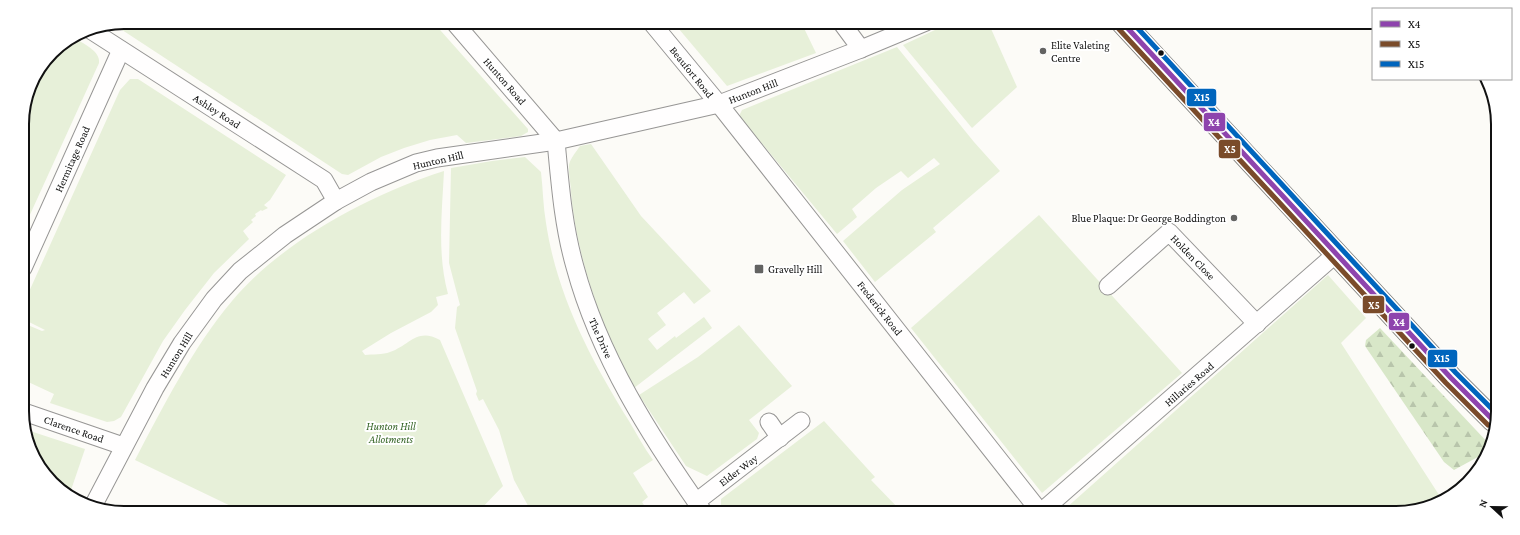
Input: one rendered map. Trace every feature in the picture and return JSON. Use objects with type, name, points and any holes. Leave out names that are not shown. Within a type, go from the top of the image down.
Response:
[{"type":"main road","points":[[1129,29],[1451,378],[1490,417]]},
{"type":"street","name":"Hunton Road","points":[[460,29],[556,141]]},
{"type":"street","name":"Beaufort Road","points":[[657,29],[718,104]]},
{"type":"street","points":[[846,29],[861,49]]},
{"type":"street","name":"Hunton Hill","points":[[95,501],[123,446],[182,343],[214,298],[240,271],[285,235],[336,200],[371,182],[416,163],[442,157],[556,141],[718,104],[909,29]]},
{"type":"street","name":"Ashley Road","points":[[96,33],[324,180],[336,200]]},
{"type":"street","name":"Hermitage Road","points":[[29,255],[121,50]]},
{"type":"street","name":"Frederick Road","points":[[718,104],[1035,506]]},
{"type":"street","name":"The Drive","points":[[556,141],[564,221],[574,266],[587,306],[609,356],[647,426],[699,506]]},
{"type":"street","name":"Holden Close","points":[[1108,286],[1169,232],[1257,324]]},
{"type":"street","name":"Hillaries Road","points":[[1049,506],[1337,253]]},
{"type":"street","name":"Clarence Road","points":[[29,414],[123,446]]},
{"type":"street","name":"Elder Way","points":[[701,506],[801,421]]},
{"type":"street","points":[[769,422],[780,438]]},
{"type":"green space","points":[[121,29],[439,29],[528,129],[528,132],[521,136],[466,143],[457,135],[430,140],[381,157],[348,175],[342,174]]},
{"type":"green space","points":[[679,29],[804,29],[816,53],[727,86]]},
{"type":"green space","points":[[937,29],[991,29],[1017,87],[972,128],[903,45]]},
{"type":"green space","points":[[79,41],[94,51],[99,59],[99,63],[29,217],[29,118],[36,88],[45,71],[53,61],[71,45]]},
{"type":"green space","points":[[897,47],[974,142],[1000,171],[933,228],[936,232],[875,282],[843,241],[902,190],[940,164],[934,158],[908,178],[901,171],[876,188],[852,209],[857,217],[837,234],[740,117],[740,114],[742,110]]},
{"type":"green space","points":[[130,79],[138,79],[286,175],[270,200],[264,205],[268,208],[255,214],[256,216],[251,220],[253,222],[243,231],[249,239],[214,273],[163,341],[121,417],[114,421],[107,422],[50,403],[54,394],[29,382],[29,326],[42,331],[45,330],[29,322],[29,292],[120,90]]},
{"type":"green space","points":[[591,144],[641,216],[711,291],[694,304],[684,292],[657,313],[666,325],[648,339],[657,350],[704,317],[712,328],[634,388],[612,343],[593,293],[585,267],[574,216],[569,165],[580,146]]},
{"type":"green space","points":[[525,157],[541,172],[545,217],[551,250],[567,302],[577,326],[602,375],[653,460],[633,473],[648,497],[642,502],[645,506],[528,506],[514,480],[499,430],[483,399],[479,401],[476,394],[477,391],[455,328],[457,307],[460,305],[449,263],[451,168]]},
{"type":"green space","name":"Hunton Hill Allotments","points":[[444,171],[441,217],[441,248],[442,264],[448,294],[436,297],[438,305],[431,312],[391,333],[362,351],[365,355],[387,353],[397,349],[414,338],[425,335],[432,336],[440,340],[503,486],[484,506],[231,506],[135,460],[191,358],[218,319],[252,279],[276,259],[329,222],[358,206],[416,181]]},
{"type":"green space","points":[[1039,215],[1182,373],[1042,493],[911,328]]},
{"type":"green space","points":[[1328,275],[1366,318],[1341,343],[1439,495],[1426,501],[1402,506],[1068,506]]},
{"type":"green space","points":[[739,325],[792,386],[749,420],[759,433],[757,439],[707,476],[686,466],[639,395],[698,357]]},
{"type":"green space","points":[[1380,328],[1486,441],[1479,456],[1454,470],[1444,462],[1365,346],[1366,340]]},
{"type":"green space","points":[[824,421],[875,477],[871,480],[896,506],[721,506],[721,499]]},
{"type":"green space","points":[[32,432],[85,449],[71,490],[61,482],[45,464],[34,441]]},
{"type":"transit line","name":"X5","points":[[1119,29],[1446,383],[1488,425]]},
{"type":"transit line","name":"X4","points":[[1128,29],[1451,378],[1490,417]]},
{"type":"transit line","name":"X15","points":[[1138,29],[1456,373],[1491,408]]},
{"type":"place","name":"Elite Valeting Centre","points":[[1043,51]]},
{"type":"place","name":"Blue Plaque: Dr George Boddington","points":[[1234,218]]},
{"type":"place","name":"Gravelly Hill","points":[[759,269]]}]
